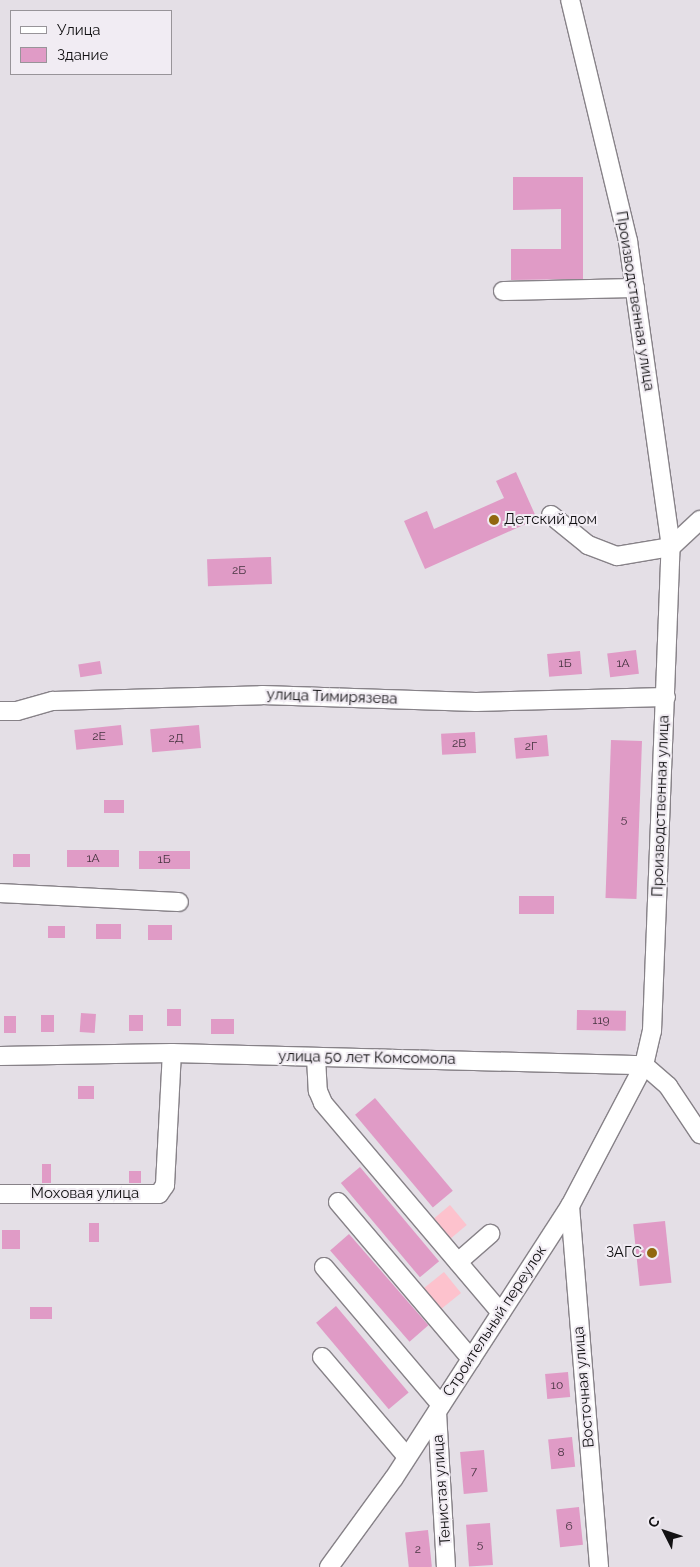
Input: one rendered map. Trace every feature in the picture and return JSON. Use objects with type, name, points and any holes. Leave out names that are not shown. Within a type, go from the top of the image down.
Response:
[{"type":"street","name":"Производственная улица","points":[[570,0],[628,241],[671,547],[652,1030],[644,1065]]},
{"type":"street","points":[[503,291],[635,288]]},
{"type":"street","points":[[551,515],[588,545],[617,556],[671,547],[700,520]]},
{"type":"street","name":"улица Тимирязева","points":[[0,711],[17,711],[53,701],[262,695],[476,702],[666,697]]},
{"type":"street","points":[[0,894],[179,902]]},
{"type":"street","name":"улица 50 лет Комсомола","points":[[0,1056],[172,1053],[644,1065]]},
{"type":"street","name":"Моховая улица","points":[[0,1194],[158,1194],[166,1185],[172,1053]]},
{"type":"street","points":[[316,1057],[319,1098],[501,1313]]},
{"type":"street","points":[[644,1065],[668,1086],[700,1134]]},
{"type":"street","name":"Строительный переулок","points":[[329,1567],[407,1457],[570,1206],[644,1065]]},
{"type":"street","points":[[338,1202],[471,1359]]},
{"type":"street","name":"Восточная улица","points":[[570,1206],[599,1567]]},
{"type":"street","points":[[458,1262],[490,1234]]},
{"type":"street","points":[[324,1267],[439,1409]]},
{"type":"street","points":[[322,1357],[407,1457]]},
{"type":"street","name":"Тенистая улица","points":[[439,1409],[446,1567]]},
{"type":"shaded area","points":[[450,1205],[467,1225],[447,1242],[430,1222]]},
{"type":"shaded area","points":[[444,1272],[461,1293],[441,1309],[424,1288]]},
{"type":"building","points":[[513,177],[583,177],[583,279],[511,280],[511,249],[561,249],[561,209],[513,210]]},
{"type":"building","name":"Детский дом","points":[[516,472],[537,519],[425,569],[404,521],[427,511],[434,529],[504,498],[496,481]]},
{"type":"building","points":[[271,557],[272,584],[208,586],[207,559]]},
{"type":"building","points":[[636,650],[639,674],[610,677],[607,654]]},
{"type":"building","points":[[580,651],[582,674],[549,677],[547,654]]},
{"type":"building","points":[[100,661],[102,674],[80,677],[78,664]]},
{"type":"building","points":[[121,725],[123,745],[76,750],[74,730]]},
{"type":"building","points":[[199,725],[201,748],[152,752],[150,729]]},
{"type":"building","points":[[475,732],[476,753],[442,755],[441,734]]},
{"type":"building","points":[[547,735],[549,756],[516,759],[514,738]]},
{"type":"building","points":[[611,740],[642,741],[636,899],[605,898]]},
{"type":"building","points":[[104,800],[124,800],[124,813],[104,813]]},
{"type":"building","points":[[67,850],[119,850],[119,867],[67,867]]},
{"type":"building","points":[[139,851],[190,851],[190,869],[139,869]]},
{"type":"building","points":[[13,854],[30,854],[30,867],[13,867]]},
{"type":"building","points":[[519,896],[554,896],[554,914],[519,914]]},
{"type":"building","points":[[96,924],[121,924],[121,939],[96,939]]},
{"type":"building","points":[[148,925],[172,925],[172,940],[148,940]]},
{"type":"building","points":[[48,926],[65,926],[65,938],[48,938]]},
{"type":"building","points":[[167,1009],[181,1009],[181,1026],[167,1026]]},
{"type":"building","points":[[577,1010],[626,1011],[626,1031],[577,1030]]},
{"type":"building","points":[[81,1013],[96,1014],[95,1033],[80,1032]]},
{"type":"building","points":[[41,1015],[54,1015],[54,1032],[41,1032]]},
{"type":"building","points":[[129,1015],[143,1015],[143,1031],[129,1031]]},
{"type":"building","points":[[4,1016],[16,1016],[16,1033],[4,1033]]},
{"type":"building","points":[[211,1019],[234,1019],[234,1034],[211,1034]]},
{"type":"building","points":[[78,1086],[94,1086],[94,1099],[78,1099]]},
{"type":"building","points":[[375,1098],[453,1191],[433,1207],[355,1115]]},
{"type":"building","points":[[42,1164],[51,1164],[51,1183],[42,1183]]},
{"type":"building","points":[[360,1167],[439,1261],[420,1277],[341,1183]]},
{"type":"building","points":[[129,1171],[141,1171],[141,1183],[129,1183]]},
{"type":"building","name":"ЗАГС","points":[[665,1221],[671,1283],[640,1286],[633,1224]]},
{"type":"building","points":[[89,1223],[99,1223],[99,1242],[89,1242]]},
{"type":"building","points":[[2,1230],[20,1230],[20,1249],[2,1249]]},
{"type":"building","points":[[349,1234],[428,1325],[410,1342],[330,1250]]},
{"type":"building","points":[[336,1306],[409,1393],[389,1409],[316,1323]]},
{"type":"building","points":[[30,1307],[52,1307],[52,1319],[30,1319]]},
{"type":"building","points":[[568,1372],[570,1397],[547,1399],[545,1374]]},
{"type":"building","points":[[572,1437],[575,1467],[551,1469],[548,1440]]},
{"type":"building","points":[[484,1450],[488,1492],[464,1494],[460,1452]]},
{"type":"building","points":[[579,1507],[583,1545],[560,1547],[556,1509]]},
{"type":"building","points":[[490,1523],[493,1565],[469,1567],[466,1525]]},
{"type":"building","points":[[428,1530],[432,1567],[409,1567],[405,1532]]},
{"type":"place","name":"Детский дом","points":[[494,520]]},
{"type":"place","name":"ЗАГС","points":[[652,1253]]}]
